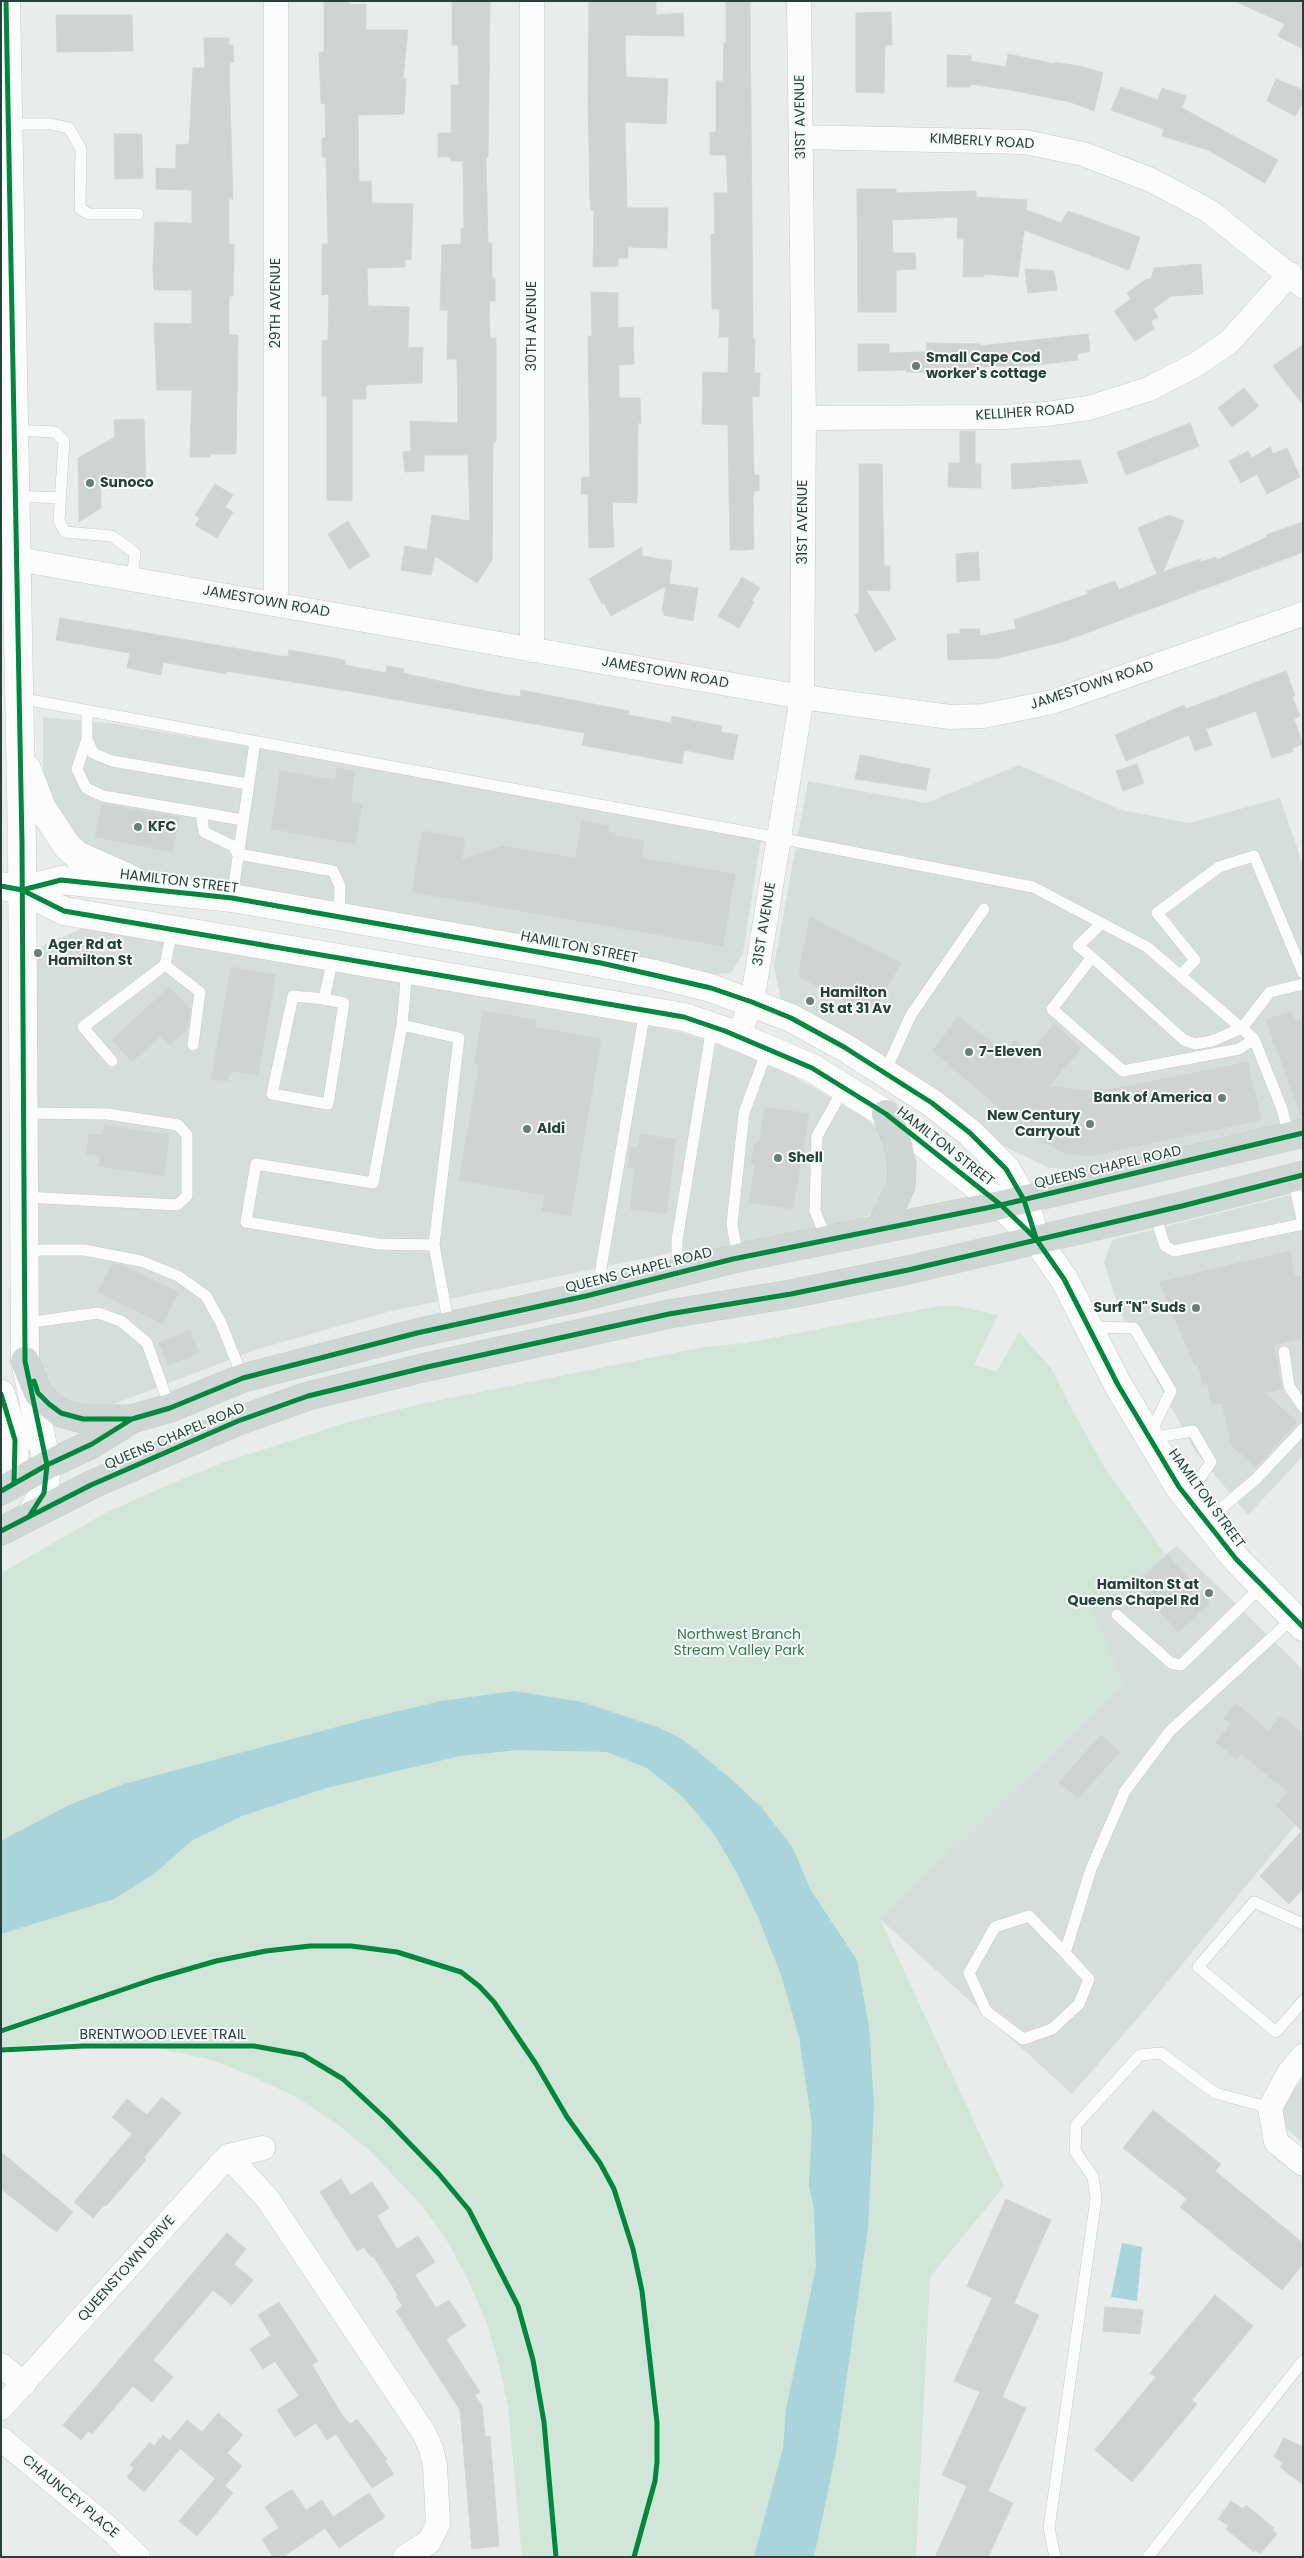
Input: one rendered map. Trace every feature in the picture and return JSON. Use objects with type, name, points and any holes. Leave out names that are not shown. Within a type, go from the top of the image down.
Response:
[{"type":"main road","points":[[6,1],[8,124],[7,389],[8,431],[16,496],[20,752],[11,888],[23,1113],[25,1361],[46,1465],[44,1492],[30,1515]]},
{"type":"main road","points":[[20,752],[42,808],[67,846],[78,855],[110,871],[160,890]]},
{"type":"main road","name":"HAMILTON STREET","points":[[11,888],[61,880],[232,898],[655,974],[711,988],[791,1018],[885,1072],[932,1103],[970,1133],[1006,1169],[1012,1202]]},
{"type":"main road","name":"HAMILTON STREET","points":[[11,888],[64,911],[172,931],[684,1017],[738,1036],[812,1068],[886,1114],[1012,1202],[1064,1279],[1118,1385],[1148,1438],[1187,1497],[1236,1559],[1298,1623]]},
{"type":"main road","points":[[881,1228],[901,1186],[902,1165],[897,1140],[886,1114]]},
{"type":"main road","name":"QUEENS CHAPEL ROAD","points":[[8,1487],[46,1465],[92,1444],[132,1419],[170,1408],[243,1378],[449,1326],[597,1293],[677,1272],[1012,1202],[1296,1134]]},
{"type":"main road","name":"QUEENS CHAPEL ROAD","points":[[1,1531],[91,1485],[238,1420],[308,1396],[427,1367],[659,1316],[790,1294],[908,1270],[1298,1177]]},
{"type":"main road","points":[[25,1361],[38,1393],[61,1413],[83,1419],[132,1419]]},
{"type":"main road","points":[[1,1394],[15,1440],[8,1487]]},
{"type":"street","name":"29TH AVENUE","points":[[276,1],[276,604]]},
{"type":"street","name":"30TH AVENUE","points":[[532,1],[532,650]]},
{"type":"street","name":"31ST AVENUE","points":[[738,1036],[752,1002],[802,697],[804,418],[799,1]]},
{"type":"street","name":"KIMBERLY ROAD","points":[[801,137],[1024,142],[1083,154],[1151,180],[1209,211],[1296,280]]},
{"type":"street","name":"KELLIHER ROAD","points":[[804,418],[1004,417],[1089,408],[1148,389],[1197,364],[1229,342],[1296,280]]},
{"type":"street","name":"JAMESTOWN ROAD","points":[[17,559],[802,697],[950,717],[983,716],[1052,702],[1303,614]]},
{"type":"street","points":[[1303,2056],[1289,2073],[1270,2108],[1276,2142],[1303,2164]]},
{"type":"street","points":[[228,2156],[263,2148]]},
{"type":"street","points":[[228,2156],[267,2198],[424,2433],[431,2448],[435,2465],[438,2524],[429,2542],[405,2557]]},
{"type":"street","name":"QUEENSTOWN DRIVE","points":[[1,2408],[228,2156]]},
{"type":"street","points":[[1,2365],[24,2384]]},
{"type":"street","name":"CHAUNCEY PLACE","points":[[1,2438],[112,2531],[138,2557]]},
{"type":"lane","points":[[8,124],[50,124],[69,128],[81,149],[80,209],[89,214],[138,214]]},
{"type":"lane","points":[[8,431],[55,432],[64,441],[59,521],[65,532],[112,536],[135,553],[132,579]]},
{"type":"lane","points":[[16,496],[60,498]]},
{"type":"lane","points":[[19,698],[779,838],[1033,888],[1147,946],[1254,1039],[1282,1110],[1296,1134]]},
{"type":"lane","points":[[87,711],[87,738],[77,769],[86,788],[103,796],[243,820]]},
{"type":"lane","points":[[87,738],[92,753],[112,761],[248,784]]},
{"type":"lane","points":[[232,898],[255,742]]},
{"type":"lane","points":[[201,813],[204,832],[233,846],[238,854],[333,871],[340,886],[339,917]]},
{"type":"lane","points":[[1180,976],[1195,960],[1157,913],[1219,867],[1254,856],[1303,973]]},
{"type":"lane","points":[[885,1072],[911,1015],[984,909]]},
{"type":"lane","points":[[1102,923],[1078,946],[1184,1040],[1194,1044],[1212,1041],[1242,1028],[1270,992],[1303,984]]},
{"type":"lane","points":[[112,1061],[83,1027],[165,965],[172,931]]},
{"type":"lane","points":[[1092,957],[1052,1009],[1123,1071],[1239,1049],[1254,1039]]},
{"type":"lane","points":[[324,999],[333,958]]},
{"type":"lane","points":[[165,965],[200,992],[193,1046]]},
{"type":"lane","points":[[408,970],[402,1025],[373,1183],[256,1164],[246,1222],[378,1244],[434,1244]]},
{"type":"lane","points":[[293,996],[324,999],[344,1003],[328,1104],[272,1094],[293,996]]},
{"type":"lane","points":[[597,1293],[645,1010]]},
{"type":"lane","points":[[402,1025],[459,1038],[434,1244],[449,1326]]},
{"type":"lane","points":[[677,1272],[677,1240],[712,1027]]},
{"type":"lane","points":[[738,1258],[732,1224],[744,1112],[768,1048]]},
{"type":"lane","points":[[827,1240],[815,1211],[817,1136],[844,1088]]},
{"type":"lane","points":[[23,1113],[108,1114],[178,1125],[187,1136],[187,1196],[177,1205],[24,1197]]},
{"type":"lane","points":[[1154,1212],[1165,1246],[1174,1251],[1303,1224],[1298,1177]]},
{"type":"lane","points":[[24,1254],[41,1250],[84,1250],[141,1261],[178,1276],[206,1296],[222,1324],[243,1378]]},
{"type":"lane","points":[[25,1323],[98,1313],[122,1321],[146,1343],[170,1408]]},
{"type":"lane","points":[[1089,1327],[1134,1328],[1171,1391],[1148,1438]]},
{"type":"lane","points":[[1284,1352],[1289,1386],[1303,1407]]},
{"type":"lane","points":[[1206,1520],[1256,1479],[1303,1429]]},
{"type":"lane","points":[[1148,1438],[1192,1431],[1212,1462],[1187,1497]]},
{"type":"lane","points":[[1117,1615],[1171,1664],[1181,1665],[1262,1586]]},
{"type":"lane","points":[[1065,1953],[1091,1869],[1125,1791],[1170,1731],[1298,1623]]},
{"type":"lane","points":[[1303,1924],[1254,1902],[1198,1967],[1276,2032],[1303,2001]]},
{"type":"lane","points":[[1029,1916],[1065,1953],[1089,1979],[1079,2004],[1052,2029],[1023,2039],[986,2011],[969,1973],[995,1927],[1029,1916]]},
{"type":"lane","points":[[1055,2557],[1049,2528],[1096,2199],[1093,2177],[1075,2151],[1076,2125],[1140,2055],[1161,2053],[1214,2093],[1270,2108]]},
{"type":"lane","points":[[1148,2557],[1303,2361]]},
{"type":"shaded area","points":[[43,717],[109,723],[316,758],[761,839],[743,953],[731,973],[702,975],[141,874],[69,837],[48,801],[43,769]]},
{"type":"shaded area","points":[[1019,765],[1121,810],[1189,823],[1280,798],[1303,865],[1303,1122],[1090,1170],[1049,1168],[985,1137],[782,1005],[774,966],[808,781],[926,803]]},
{"type":"shaded area","points":[[83,928],[638,1022],[687,1034],[739,1052],[795,1077],[867,1119],[886,1138],[891,1187],[874,1213],[843,1227],[706,1252],[685,1250],[391,1311],[255,1350],[101,1409],[57,1406],[34,1366],[32,972],[42,946]]},
{"type":"shaded area","points":[[1303,1192],[1303,1456],[1248,1515],[1195,1451],[1120,1312],[1104,1262],[1112,1240]]},
{"type":"shaded area","points":[[1177,1546],[1303,1670],[1303,1816],[1149,2005],[1072,2094],[880,1919],[1124,1684],[1091,1609]]},
{"type":"shaded area","points":[[1303,2078],[1303,2143],[1286,2128],[1282,2109],[1285,2101]]},
{"type":"green space","name":"Northwest Branch Stream Valley Park","points":[[939,1306],[959,1306],[998,1315],[974,1365],[997,1371],[1019,1332],[1052,1369],[1103,1465],[1165,1554],[1092,1609],[1124,1684],[880,1919],[1004,2186],[930,2277],[916,2557],[522,2557],[508,2407],[499,2365],[487,2324],[470,2284],[449,2244],[424,2208],[371,2152],[341,2127],[298,2098],[243,2072],[208,2059],[142,2045],[105,2042],[76,2041],[1,2048],[1,1573],[107,1512],[173,1483],[222,1463],[348,1422],[425,1403],[704,1347],[746,1343]]},
{"type":"water","points":[[514,1691],[582,1702],[655,1726],[682,1739],[730,1778],[762,1808],[793,1848],[810,1889],[857,1960],[869,2027],[874,2106],[868,2228],[836,2453],[814,2557],[754,2557],[783,2448],[786,2409],[816,2267],[814,2209],[809,2186],[812,2125],[799,2037],[781,1975],[757,1915],[737,1873],[714,1834],[683,1797],[647,1768],[607,1752],[518,1750],[460,1756],[326,1788],[242,1816],[191,1841],[154,1874],[114,1899],[1,1934],[1,1841],[69,1805],[124,1784],[374,1717],[441,1701]]},
{"type":"water","points":[[1122,2243],[1142,2247],[1137,2301],[1111,2297]]},
{"type":"building","points":[[324,1],[349,1],[349,5],[366,4],[366,30],[408,30],[403,78],[406,79],[404,114],[358,115],[359,182],[371,181],[372,203],[413,204],[411,259],[405,260],[405,267],[367,268],[368,306],[409,307],[408,348],[423,347],[422,383],[366,385],[366,399],[352,399],[352,501],[327,500],[327,396],[322,396],[322,341],[328,340],[329,294],[322,295],[322,244],[328,244],[326,157],[322,157],[322,138],[326,138],[325,104],[321,103],[319,52],[324,52]]},
{"type":"building","points":[[452,1],[490,1],[488,157],[486,157],[488,243],[492,243],[492,278],[495,278],[495,301],[489,301],[490,338],[496,338],[496,442],[493,442],[492,560],[477,583],[435,556],[431,575],[401,570],[405,546],[427,550],[432,515],[470,521],[468,455],[424,455],[424,471],[405,472],[403,452],[411,451],[410,421],[458,423],[457,359],[447,359],[448,310],[440,310],[442,245],[461,244],[461,228],[464,228],[463,161],[451,161],[451,157],[438,157],[438,133],[451,133],[451,85],[459,85],[458,45],[452,45]]},
{"type":"building","points":[[589,1],[656,1],[656,15],[683,13],[684,36],[625,35],[626,77],[668,79],[666,124],[625,122],[627,208],[668,208],[667,248],[628,247],[628,258],[618,258],[618,266],[593,267],[594,210],[591,210],[590,200],[588,99]]},
{"type":"building","points":[[726,1],[750,1],[753,339],[755,339],[754,373],[760,373],[759,397],[752,396],[754,475],[759,475],[759,491],[754,491],[753,498],[754,549],[745,550],[730,550],[728,425],[702,424],[703,372],[728,373],[729,337],[719,337],[720,309],[712,309],[711,234],[715,234],[714,193],[728,193],[726,155],[710,155],[710,132],[716,132],[716,81],[723,81],[724,43],[726,43]]},
{"type":"building","points":[[1235,1],[1303,1],[1303,49],[1278,36],[1285,24]]},
{"type":"building","points":[[891,12],[892,45],[885,45],[884,93],[856,92],[856,13]]},
{"type":"building","points":[[56,15],[132,15],[133,51],[57,52]]},
{"type":"building","points":[[204,38],[229,38],[229,45],[233,45],[234,62],[230,62],[229,68],[233,199],[229,199],[229,244],[234,244],[234,260],[233,296],[229,296],[229,335],[238,335],[236,454],[210,454],[210,457],[190,457],[192,390],[157,390],[154,323],[192,324],[192,290],[154,290],[153,269],[155,222],[192,223],[192,190],[156,189],[156,168],[176,169],[176,145],[189,144],[193,68],[205,68]]},
{"type":"building","points":[[1008,54],[1055,64],[1055,62],[1083,67],[1103,73],[1094,111],[1070,102],[1011,90],[970,84],[970,87],[947,87],[947,55],[971,56],[971,61],[1006,67]]},
{"type":"building","points":[[1276,79],[1303,90],[1303,103],[1295,116],[1267,101]]},
{"type":"building","points":[[1121,87],[1158,100],[1162,88],[1186,96],[1182,108],[1278,160],[1265,183],[1208,150],[1162,136],[1164,129],[1111,110]]},
{"type":"building","points":[[114,134],[142,134],[143,178],[115,179]]},
{"type":"building","points":[[857,189],[896,189],[896,193],[976,191],[976,197],[1027,200],[1026,210],[1061,223],[1068,211],[1140,237],[1129,270],[1024,230],[1018,277],[984,274],[984,277],[963,277],[964,239],[957,239],[958,217],[892,220],[893,253],[915,253],[916,269],[896,270],[896,312],[858,312]]},
{"type":"building","points":[[1201,264],[1203,294],[1171,296],[1153,309],[1158,317],[1151,321],[1154,329],[1135,341],[1114,311],[1131,299],[1127,293],[1147,279],[1151,279],[1154,268]]},
{"type":"building","points":[[1025,269],[1054,271],[1057,290],[1028,293]]},
{"type":"building","points":[[591,292],[618,293],[618,328],[633,327],[634,364],[619,365],[619,398],[640,398],[641,423],[638,423],[637,503],[612,502],[614,547],[589,548],[588,494],[581,494],[582,477],[590,477],[588,336],[592,336]]},
{"type":"building","points":[[1088,334],[1090,351],[1077,354],[1078,360],[1028,366],[926,368],[927,343],[980,344],[980,346]]},
{"type":"building","points":[[858,344],[889,344],[889,353],[925,352],[926,373],[906,372],[906,370],[858,371]]},
{"type":"building","points":[[1303,345],[1303,405],[1273,366]]},
{"type":"building","points":[[1244,388],[1259,406],[1232,427],[1218,408]]},
{"type":"building","points":[[144,419],[146,480],[101,481],[101,508],[79,522],[78,458],[115,437],[114,420]]},
{"type":"building","points":[[1190,423],[1199,446],[1126,475],[1117,452]]},
{"type":"building","points":[[960,431],[975,431],[975,464],[981,464],[981,488],[948,487],[949,463],[960,463]]},
{"type":"building","points":[[1270,447],[1273,454],[1287,448],[1300,477],[1267,494],[1257,474],[1241,483],[1229,461],[1248,451],[1252,458]]},
{"type":"building","points":[[1080,460],[1088,483],[1012,489],[1011,464]]},
{"type":"building","points":[[859,464],[882,464],[884,566],[890,566],[890,591],[866,590],[896,639],[875,652],[855,615],[859,612]]},
{"type":"building","points":[[215,484],[233,495],[225,507],[233,512],[217,538],[195,525],[200,518],[195,515]]},
{"type":"building","points":[[1169,515],[1184,521],[1163,572],[1200,559],[1201,562],[1216,557],[1217,560],[1267,537],[1266,535],[1303,522],[1303,552],[1065,641],[998,658],[948,660],[947,634],[960,634],[960,629],[980,629],[980,636],[1016,629],[1014,620],[1088,594],[1087,591],[1115,581],[1119,590],[1157,574],[1138,528]]},
{"type":"building","points":[[348,521],[370,556],[349,569],[328,534]]},
{"type":"building","points":[[642,547],[642,556],[672,561],[669,584],[698,588],[693,621],[664,615],[662,611],[666,586],[611,616],[604,603],[602,604],[589,579]]},
{"type":"building","points":[[978,552],[980,580],[957,582],[956,554]]},
{"type":"building","points":[[742,577],[760,588],[739,628],[718,616]]},
{"type":"building","points":[[60,618],[288,657],[289,650],[345,660],[345,665],[386,673],[387,666],[404,669],[403,673],[485,691],[520,697],[521,690],[629,711],[628,715],[671,723],[672,716],[722,726],[721,732],[738,735],[733,760],[684,750],[682,764],[582,745],[585,733],[354,692],[226,671],[226,674],[163,662],[161,675],[127,668],[130,653],[56,640]]},
{"type":"building","points":[[1286,671],[1295,696],[1292,697],[1300,716],[1294,719],[1303,744],[1292,748],[1293,751],[1272,758],[1256,711],[1206,729],[1212,745],[1195,751],[1189,735],[1126,761],[1115,735],[1184,705],[1186,709]]},
{"type":"building","points":[[860,755],[930,769],[926,790],[855,779]]},
{"type":"building","points":[[1137,764],[1144,783],[1123,791],[1116,771]]},
{"type":"building","points":[[337,768],[354,771],[351,802],[362,804],[355,844],[271,829],[280,771],[335,780]]},
{"type":"building","name":"KFC","points":[[102,804],[180,817],[172,852],[95,837]]},
{"type":"building","points":[[582,821],[609,826],[607,832],[615,833],[615,836],[644,841],[641,858],[735,874],[723,946],[412,892],[422,831],[465,838],[462,860],[502,846],[575,858]]},
{"type":"building","points":[[810,917],[901,963],[872,1015],[801,978],[799,971]]},
{"type":"building","points":[[231,967],[276,975],[258,1075],[233,1071],[233,1073],[229,1073],[228,1081],[211,1079]]},
{"type":"building","points":[[169,987],[190,1009],[187,1030],[170,1045],[160,1035],[132,1062],[112,1040]]},
{"type":"building","name":"Aldi","points":[[483,1011],[536,1020],[535,1027],[601,1039],[571,1216],[542,1211],[545,1195],[459,1180],[479,1065],[474,1064]]},
{"type":"building","points":[[1291,1011],[1295,1022],[1303,1019],[1303,1116],[1301,1116],[1266,1020]]},
{"type":"building","points":[[958,1016],[1005,1053],[1015,1040],[1030,1052],[1054,1024],[1081,1048],[1049,1086],[1097,1092],[1248,1062],[1261,1120],[1089,1156],[1066,1154],[1030,1134],[933,1051]]},
{"type":"building","points":[[765,1107],[809,1114],[793,1209],[749,1202],[755,1164],[751,1164],[755,1143],[759,1143]]},
{"type":"building","points":[[104,1125],[169,1135],[164,1176],[99,1166],[100,1156],[86,1154],[89,1134],[102,1135]]},
{"type":"building","points":[[640,1134],[676,1139],[666,1214],[630,1209],[635,1168],[628,1167],[630,1147],[638,1148]]},
{"type":"building","points":[[1290,1251],[1295,1277],[1303,1276],[1303,1338],[1273,1345],[1282,1389],[1265,1393],[1297,1422],[1256,1467],[1231,1445],[1222,1403],[1212,1405],[1207,1383],[1203,1385],[1198,1365],[1195,1366],[1159,1282]]},
{"type":"building","points":[[112,1263],[122,1265],[178,1292],[163,1324],[98,1292]]},
{"type":"building","points":[[190,1330],[199,1353],[168,1365],[159,1343]]},
{"type":"building","points":[[1168,1555],[1210,1603],[1178,1632],[1135,1584]]},
{"type":"building","points":[[1236,1703],[1269,1731],[1281,1716],[1303,1733],[1303,1889],[1289,1904],[1260,1876],[1302,1831],[1276,1805],[1288,1792],[1241,1754],[1236,1759],[1216,1742],[1231,1723],[1224,1718]]},
{"type":"building","points":[[1101,1735],[1120,1752],[1078,1798],[1059,1782]]},
{"type":"building","points":[[162,2097],[181,2113],[144,2157],[146,2160],[106,2206],[104,2205],[93,2218],[74,2202],[132,2134],[112,2117],[127,2099],[147,2115]]},
{"type":"building","points":[[1153,2110],[1221,2164],[1215,2171],[1303,2243],[1303,2264],[1282,2290],[1180,2207],[1187,2199],[1123,2148]]},
{"type":"building","points":[[1,2152],[73,2212],[56,2232],[1,2189]]},
{"type":"building","points":[[341,2179],[351,2195],[372,2182],[389,2208],[377,2216],[397,2249],[418,2236],[435,2262],[415,2275],[436,2308],[449,2300],[466,2326],[446,2339],[480,2392],[475,2395],[482,2406],[485,2437],[490,2436],[499,2546],[472,2549],[460,2410],[396,2311],[403,2306],[373,2256],[371,2257],[364,2247],[357,2251],[320,2192]]},
{"type":"building","points":[[1006,2199],[1051,2220],[1014,2303],[1039,2315],[1002,2397],[1026,2408],[988,2491],[1013,2503],[988,2557],[935,2557],[967,2486],[942,2475],[980,2392],[954,2381],[992,2298],[967,2286]]},
{"type":"building","points":[[227,2233],[246,2249],[234,2264],[253,2280],[232,2305],[213,2290],[153,2360],[173,2377],[152,2402],[133,2386],[92,2434],[88,2431],[81,2440],[63,2425]]},
{"type":"building","points":[[1215,2295],[1253,2326],[1192,2400],[1197,2404],[1132,2482],[1095,2450],[1156,2377],[1150,2373]]},
{"type":"building","points":[[279,2302],[318,2361],[312,2365],[342,2415],[350,2424],[357,2419],[387,2459],[385,2461],[394,2474],[372,2488],[336,2434],[327,2440],[316,2423],[295,2437],[277,2410],[299,2396],[275,2361],[263,2369],[250,2349],[271,2335],[258,2315]]},
{"type":"building","points":[[1105,2307],[1143,2310],[1140,2334],[1103,2331]]},
{"type":"building","points":[[218,2413],[243,2435],[227,2453],[242,2466],[225,2486],[233,2493],[197,2536],[179,2521],[215,2479],[170,2440],[187,2420],[202,2432]]},
{"type":"building","points":[[163,2435],[180,2449],[144,2492],[127,2477],[134,2468],[130,2465],[150,2442],[154,2446]]},
{"type":"building","points":[[1284,2438],[1303,2447],[1303,2485],[1280,2467],[1283,2463],[1274,2457]]},
{"type":"building","points":[[292,2489],[306,2510],[322,2500],[333,2517],[369,2493],[385,2517],[339,2548],[325,2528],[283,2557],[273,2557],[262,2539],[279,2528],[265,2507]]},
{"type":"building","points":[[1231,2501],[1243,2509],[1246,2505],[1274,2528],[1272,2530],[1277,2534],[1260,2554],[1255,2550],[1254,2552],[1226,2529],[1229,2526],[1218,2519]]},
{"type":"cycle path","points":[[6,1],[22,844],[25,1361],[47,1465],[44,1493],[30,1515]]},
{"type":"cycle path","points":[[22,890],[61,880],[232,898],[601,963],[711,988],[752,1002],[791,1018],[844,1047],[932,1103],[970,1133],[1006,1169],[1024,1200],[1036,1238]]},
{"type":"cycle path","points":[[1,886],[22,890],[64,911],[684,1017],[725,1031],[812,1068],[886,1114],[1001,1205],[1036,1239],[1064,1279],[1118,1385],[1179,1487],[1236,1559],[1303,1627]]},
{"type":"cycle path","points":[[1,1491],[47,1465],[92,1444],[132,1419],[170,1408],[243,1378],[417,1333],[586,1296],[733,1259],[1001,1205],[1303,1133]]},
{"type":"cycle path","points":[[1,1531],[91,1485],[238,1421],[308,1396],[427,1367],[669,1314],[791,1294],[908,1270],[1182,1206],[1303,1175]]},
{"type":"cycle path","points":[[34,1381],[38,1393],[61,1413],[83,1419],[132,1419]]},
{"type":"cycle path","points":[[1,1394],[15,1440],[14,1484]]},
{"type":"cycle path","points":[[1,2031],[154,1979],[216,1961],[266,1951],[310,1946],[351,1946],[397,1952],[461,1972],[479,1986],[494,2002],[536,2064],[567,2117],[600,2163],[614,2189],[633,2249],[642,2291],[657,2423],[655,2481],[634,2557]]},
{"type":"cycle path","name":"BRENTWOOD LEVEE TRAIL","points":[[1,2050],[83,2046],[254,2046],[303,2055],[343,2079],[386,2119],[438,2173],[469,2210],[518,2306],[533,2360],[544,2422],[556,2557]]},
{"type":"place","name":"Small Cape Cod worker's cottage","points":[[916,366]]},
{"type":"place","name":"Sunoco","points":[[90,483]]},
{"type":"place","name":"KFC","points":[[138,827]]},
{"type":"place","name":"Ager Rd at Hamilton St","points":[[38,953]]},
{"type":"place","name":"Hamilton St at 31 Av","points":[[810,1001]]},
{"type":"place","name":"7-Eleven","points":[[969,1052]]},
{"type":"place","name":"Bank of America","points":[[1222,1098]]},
{"type":"place","name":"New Century Carryout","points":[[1090,1124]]},
{"type":"place","name":"Aldi","points":[[527,1129]]},
{"type":"place","name":"Shell","points":[[778,1158]]},
{"type":"place","name":"Surf \"N\" Suds","points":[[1196,1308]]},
{"type":"place","name":"Hamilton St at Queens Chapel Rd","points":[[1209,1593]]}]
